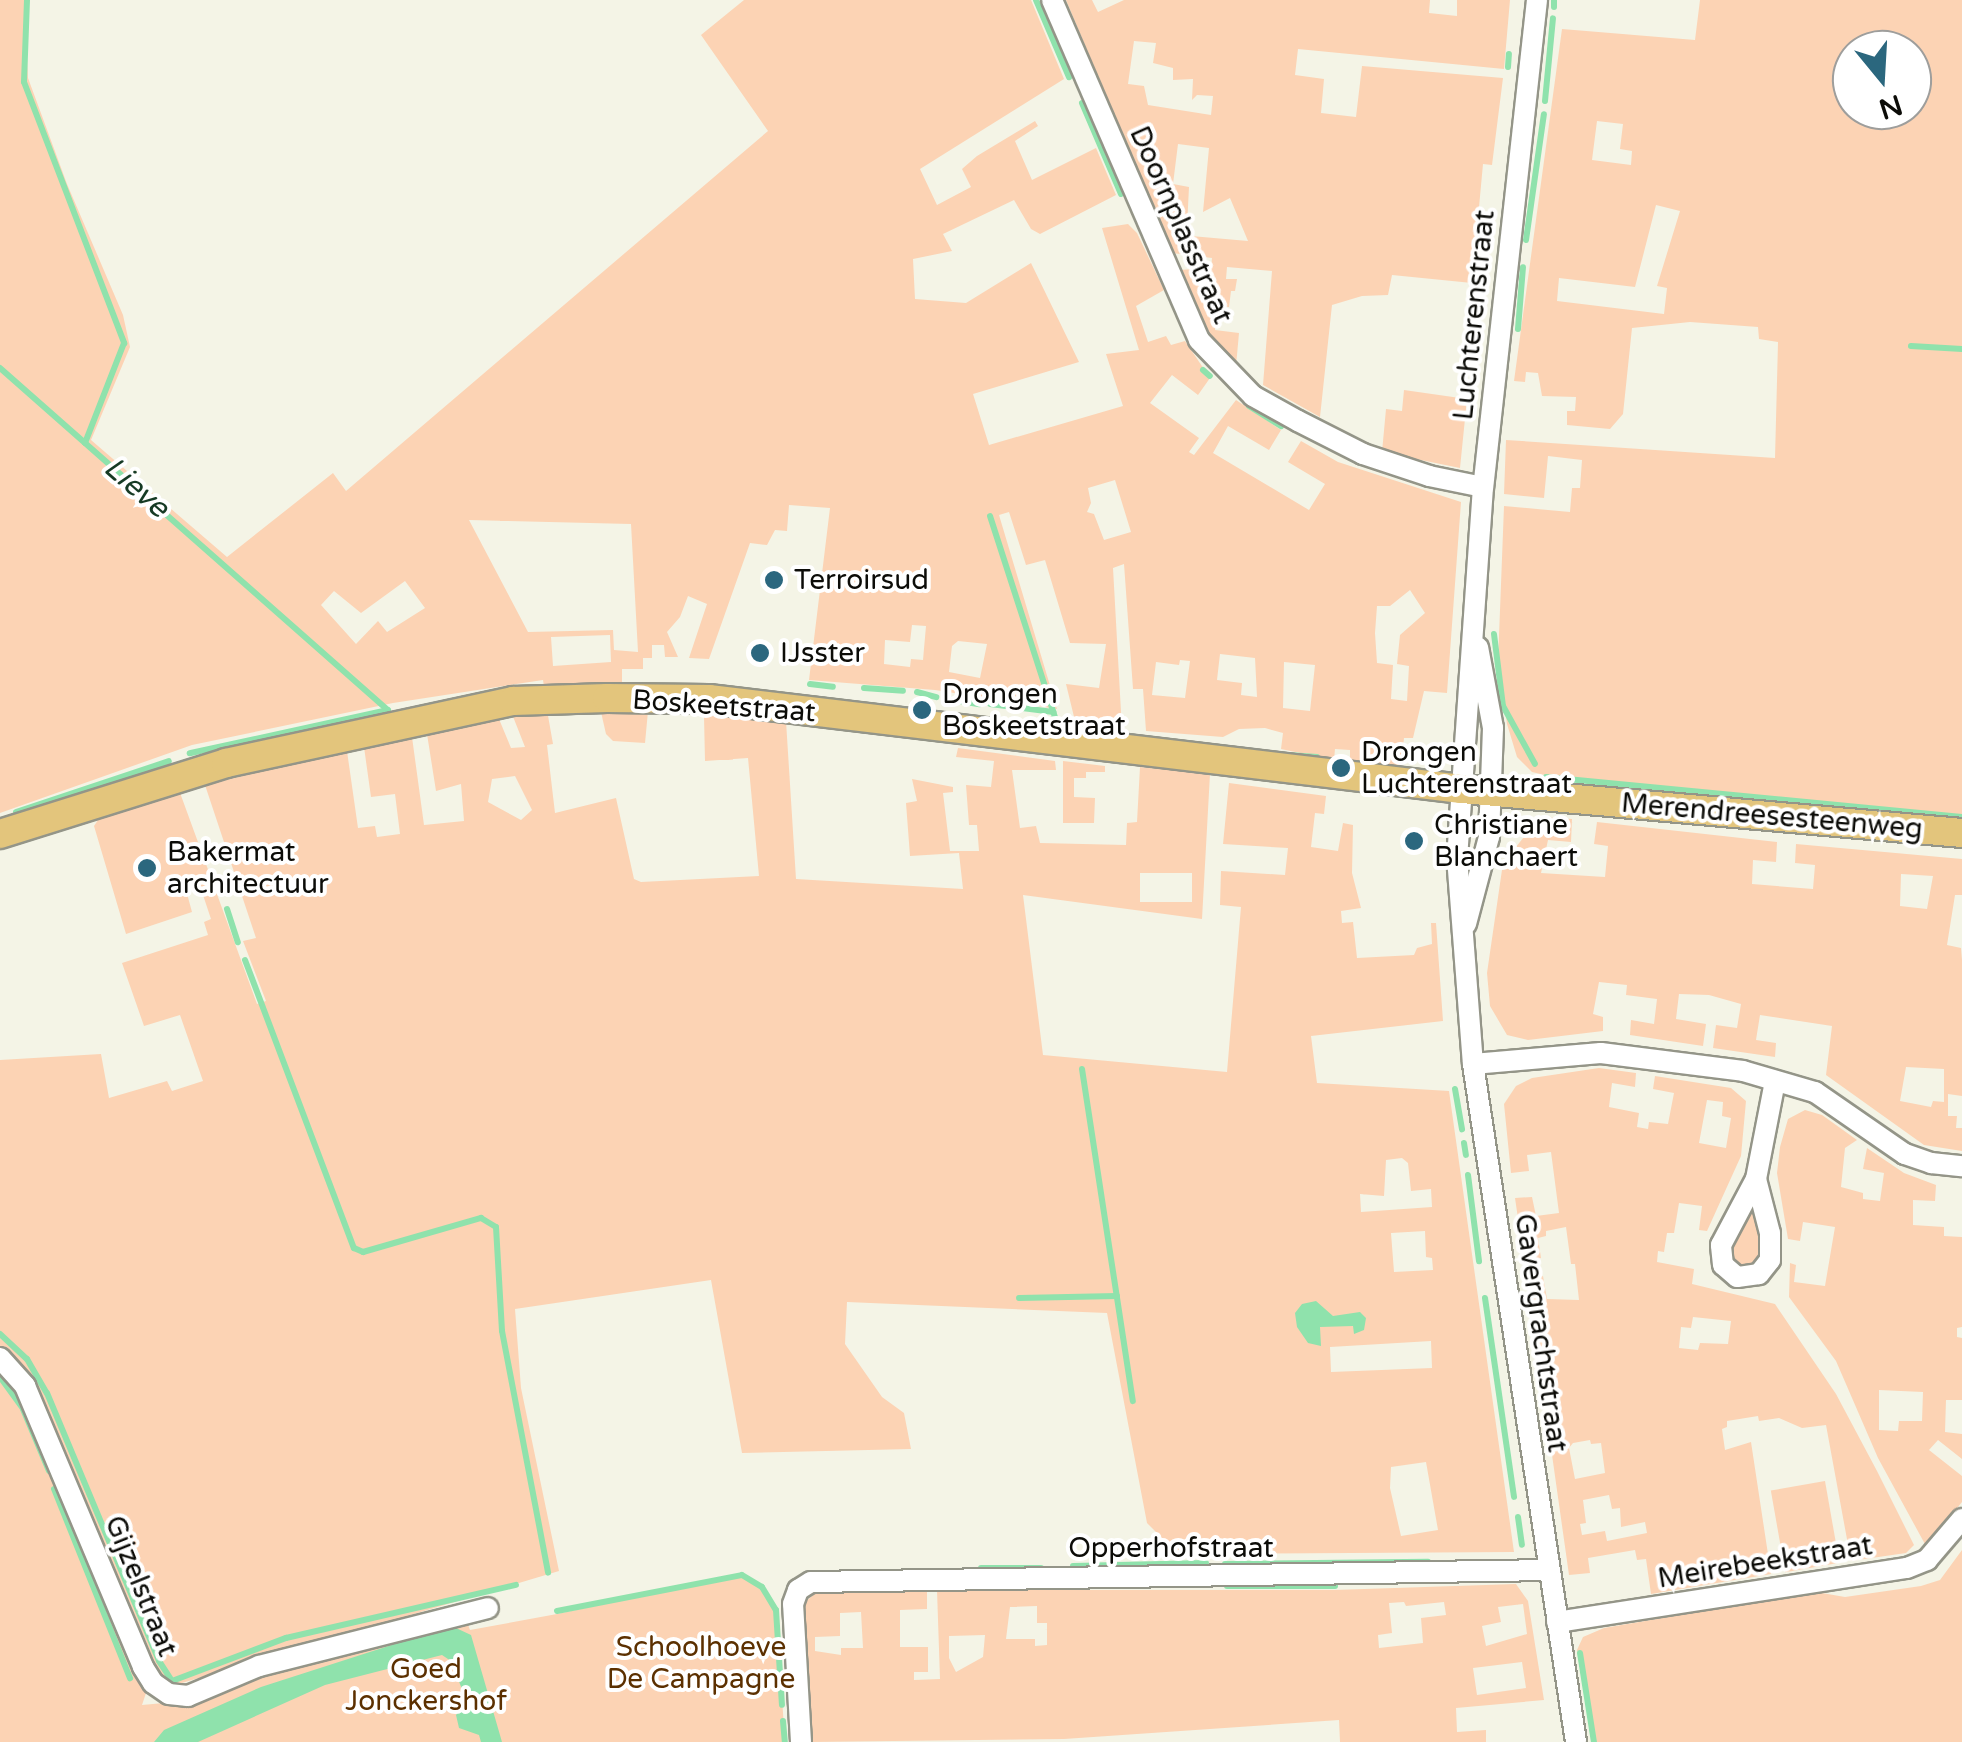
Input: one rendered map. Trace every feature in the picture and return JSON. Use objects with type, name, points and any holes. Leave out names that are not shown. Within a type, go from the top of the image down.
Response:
[{"type":"main road","name":"Boskeetstraat","points":[[0,834],[226,763],[513,701],[606,698],[709,699],[1462,790]]},
{"type":"main road","name":"Merendreesesteenweg","points":[[1462,790],[1962,832]]},
{"type":"street","name":"Doornplasstraat","points":[[1052,0],[1199,340],[1253,396],[1298,421],[1363,454],[1429,476],[1483,487]]},
{"type":"street","name":"Luchterenstraat","points":[[1462,790],[1476,637],[1483,487],[1537,0]]},
{"type":"street","name":"Luchterenstraat","points":[[1476,637],[1493,728],[1491,792]]},
{"type":"street","name":"Gavergrachtstraat","points":[[1462,790],[1457,857],[1473,1064],[1576,1742]]},
{"type":"street","name":"Gavergrachtstraat","points":[[1464,930],[1490,837],[1491,792]]},
{"type":"street","points":[[1473,1064],[1601,1053],[1743,1071],[1815,1092],[1906,1154],[1931,1163],[1962,1166]]},
{"type":"street","points":[[1756,1179],[1775,1080]]},
{"type":"street","name":"Gijzelstraat","points":[[0,1358],[26,1386],[143,1667],[153,1684],[169,1694],[188,1696],[278,1661],[488,1608]]},
{"type":"street","name":"Meirebeekstraat","points":[[1557,1622],[1908,1568],[1939,1549],[1962,1519]]},
{"type":"street","name":"Opperhofstraat","points":[[800,1742],[792,1604],[798,1590],[819,1580],[1548,1570]]},
{"type":"green space","points":[[0,0],[24,0],[28,78],[67,184],[123,315],[130,347],[91,440],[227,557],[333,473],[346,491],[768,131],[701,35],[744,0],[1031,0],[1064,79],[920,169],[937,205],[971,187],[962,169],[977,156],[1035,121],[1038,126],[1015,141],[1032,180],[1096,148],[1116,195],[1040,234],[1031,229],[1014,200],[943,234],[952,251],[913,259],[915,299],[966,303],[1031,263],[1079,362],[973,394],[989,445],[1123,406],[1106,354],[1139,350],[1102,228],[1128,224],[1137,233],[1164,290],[1136,306],[1148,342],[1166,336],[1171,345],[1185,341],[1210,378],[1198,395],[1172,375],[1150,403],[1199,438],[1189,452],[1194,455],[1236,400],[1281,430],[1269,450],[1228,426],[1213,453],[1309,510],[1325,484],[1288,462],[1301,441],[1338,462],[1461,502],[1447,693],[1424,691],[1413,738],[1404,738],[1401,766],[1350,761],[1350,750],[1335,749],[1334,760],[1281,749],[1283,733],[1265,728],[1239,729],[1223,737],[1146,731],[1143,689],[1133,689],[1124,564],[1113,568],[1122,730],[1076,725],[1066,684],[1099,688],[1106,644],[1070,643],[1045,560],[1026,565],[1009,512],[999,515],[1057,709],[935,690],[809,680],[830,508],[789,505],[787,531],[775,530],[767,545],[750,543],[709,659],[689,658],[707,604],[688,596],[680,617],[667,632],[678,657],[665,657],[664,645],[652,645],[652,658],[643,658],[643,669],[622,669],[622,685],[544,687],[543,680],[393,703],[192,745],[0,813]],"holes":[[[1115,480],[1131,532],[1104,540],[1094,514],[1087,512],[1091,503],[1088,488]],[[469,520],[631,524],[638,652],[614,650],[613,630],[528,632]],[[405,581],[425,608],[387,632],[378,621],[356,644],[321,605],[334,591],[361,613]],[[1410,590],[1425,613],[1400,635],[1397,664],[1409,666],[1407,701],[1391,699],[1393,665],[1377,663],[1377,606],[1390,606]],[[912,625],[926,626],[923,660],[911,659],[910,667],[884,664],[885,640],[910,642]],[[610,635],[611,662],[553,666],[551,637]],[[958,641],[987,644],[980,678],[949,672],[952,646]],[[1220,654],[1255,658],[1257,697],[1241,695],[1242,683],[1217,680]],[[1180,660],[1190,661],[1185,698],[1152,695],[1156,662],[1179,665]],[[1284,662],[1315,665],[1310,711],[1283,708]]]},
{"type":"green space","points":[[1066,0],[1092,0],[1098,12],[1124,0],[1430,0],[1429,13],[1457,16],[1457,0],[1510,0],[1504,69],[1298,49],[1295,75],[1324,79],[1321,113],[1356,117],[1362,66],[1503,78],[1492,165],[1483,164],[1472,283],[1392,275],[1388,295],[1362,296],[1332,305],[1320,417],[1263,385],[1272,271],[1227,267],[1226,279],[1237,279],[1235,291],[1231,291],[1229,307],[1218,307],[1215,330],[1239,333],[1236,366],[1208,335],[1179,270],[1211,268],[1212,258],[1172,253]],"holes":[[[1134,41],[1156,43],[1153,63],[1173,68],[1173,80],[1193,79],[1192,100],[1197,95],[1213,96],[1211,115],[1148,105],[1144,86],[1128,84]],[[1178,144],[1209,148],[1203,212],[1230,198],[1248,241],[1191,236],[1192,228],[1187,227],[1189,187],[1173,184]]]},
{"type":"green space","points":[[1700,0],[1962,0],[1962,816],[1557,778],[1532,772],[1517,757],[1507,724],[1498,662],[1504,506],[1570,512],[1572,488],[1580,488],[1582,460],[1548,456],[1544,498],[1504,494],[1506,440],[1775,458],[1778,342],[1759,339],[1758,327],[1690,322],[1632,328],[1623,414],[1610,429],[1567,425],[1567,411],[1575,411],[1576,397],[1542,396],[1538,373],[1526,372],[1525,382],[1514,381],[1562,29],[1695,40]],"holes":[[[1597,121],[1623,124],[1620,149],[1632,151],[1631,165],[1592,160]],[[1656,205],[1680,211],[1657,286],[1667,288],[1664,314],[1557,301],[1559,278],[1635,287]]]},
{"type":"green space","points":[[1404,390],[1467,399],[1460,468],[1382,452],[1386,409],[1402,411]]},
{"type":"green space","points":[[547,710],[553,744],[547,745],[555,813],[616,798],[634,879],[641,882],[759,876],[748,758],[705,761],[704,716],[710,711],[786,721],[796,879],[963,889],[959,853],[910,856],[906,803],[917,801],[912,779],[953,787],[953,792],[943,793],[950,851],[979,851],[977,825],[969,825],[966,785],[991,787],[994,761],[956,757],[958,748],[1055,761],[1056,770],[1012,770],[1020,828],[1036,826],[1040,843],[1126,845],[1127,823],[1137,822],[1140,767],[1210,774],[1202,919],[1023,895],[1043,1055],[1227,1072],[1241,907],[1220,905],[1221,871],[1285,875],[1288,848],[1223,844],[1229,783],[1326,796],[1324,814],[1315,813],[1311,847],[1338,851],[1343,823],[1353,825],[1352,873],[1361,908],[1341,911],[1342,923],[1353,922],[1357,958],[1414,955],[1417,948],[1432,944],[1431,923],[1436,923],[1443,1021],[1311,1036],[1317,1083],[1449,1091],[1514,1552],[1188,1554],[1171,1547],[1147,1523],[1107,1313],[847,1302],[845,1344],[882,1397],[904,1413],[911,1449],[742,1453],[711,1280],[515,1309],[521,1388],[559,1571],[175,1685],[162,1679],[52,1423],[19,1361],[0,1348],[0,1060],[101,1054],[109,1098],[167,1081],[172,1091],[203,1081],[180,1015],[144,1026],[122,963],[208,935],[204,922],[211,919],[200,886],[186,890],[192,912],[126,934],[94,826],[100,817],[179,790],[257,1004],[266,1001],[243,941],[256,938],[205,785],[347,751],[358,828],[375,826],[377,837],[400,834],[395,794],[371,797],[364,747],[412,737],[424,825],[464,821],[461,784],[436,791],[427,734],[489,717],[499,719],[511,748],[525,747],[512,714]],"holes":[[[515,776],[532,810],[521,820],[488,802],[492,779]],[[1140,873],[1192,873],[1192,902],[1140,902]],[[1402,1158],[1408,1163],[1411,1191],[1431,1189],[1432,1207],[1361,1212],[1360,1194],[1384,1196],[1386,1160]],[[1425,1231],[1426,1257],[1432,1258],[1433,1270],[1394,1272],[1391,1233]],[[1431,1341],[1432,1368],[1331,1372],[1330,1347]],[[1426,1462],[1438,1530],[1401,1536],[1390,1488],[1391,1467]]]},
{"type":"green space","points":[[648,711],[645,743],[613,741],[606,734],[601,712]]},
{"type":"green space","points":[[1063,761],[1105,766],[1105,772],[1086,772],[1086,778],[1074,778],[1074,797],[1095,798],[1094,823],[1063,823]]},
{"type":"green space","points":[[1540,817],[1572,819],[1571,842],[1548,840],[1541,873],[1605,877],[1608,846],[1594,844],[1597,822],[1777,842],[1776,862],[1753,860],[1752,884],[1813,889],[1815,865],[1795,863],[1796,844],[1962,859],[1962,895],[1955,895],[1947,945],[1961,948],[1962,960],[1962,1096],[1948,1094],[1948,1116],[1957,1116],[1956,1128],[1962,1128],[1962,1151],[1924,1145],[1826,1075],[1832,1026],[1760,1015],[1756,1040],[1776,1043],[1775,1057],[1713,1048],[1716,1025],[1737,1028],[1741,1004],[1709,995],[1679,994],[1676,1019],[1706,1024],[1703,1046],[1630,1035],[1631,1020],[1654,1024],[1657,999],[1626,995],[1627,985],[1599,982],[1593,1014],[1603,1017],[1603,1031],[1528,1040],[1507,1035],[1490,1006],[1487,973],[1503,863]],"holes":[[[1901,874],[1933,876],[1927,909],[1900,906]],[[1906,1067],[1944,1069],[1944,1102],[1933,1101],[1931,1107],[1900,1101]]]},
{"type":"green space","points":[[1599,1068],[1636,1073],[1635,1087],[1612,1083],[1609,1107],[1639,1113],[1637,1127],[1648,1129],[1649,1122],[1668,1124],[1674,1093],[1653,1089],[1655,1076],[1731,1088],[1746,1101],[1741,1156],[1707,1231],[1699,1230],[1702,1206],[1679,1203],[1674,1233],[1667,1233],[1664,1252],[1658,1251],[1657,1262],[1694,1269],[1692,1284],[1775,1304],[1836,1394],[1877,1471],[1914,1545],[1906,1553],[1851,1561],[1826,1425],[1802,1428],[1779,1418],[1759,1421],[1758,1416],[1727,1421],[1727,1427],[1722,1429],[1725,1450],[1751,1442],[1771,1574],[1651,1594],[1646,1559],[1637,1560],[1635,1550],[1588,1558],[1590,1573],[1569,1575],[1527,1278],[1543,1276],[1547,1299],[1579,1300],[1566,1227],[1546,1231],[1546,1236],[1538,1238],[1541,1258],[1524,1260],[1515,1198],[1532,1197],[1536,1216],[1559,1213],[1551,1152],[1527,1155],[1529,1171],[1511,1173],[1504,1104],[1516,1086],[1532,1078]],"holes":[[[1707,1100],[1723,1102],[1722,1116],[1731,1118],[1726,1148],[1699,1143]],[[1693,1317],[1731,1321],[1728,1344],[1700,1343],[1698,1350],[1679,1348],[1681,1327],[1691,1328]],[[1573,1443],[1601,1443],[1605,1473],[1575,1479],[1569,1448]],[[1609,1495],[1612,1509],[1620,1508],[1621,1527],[1645,1522],[1647,1533],[1607,1541],[1605,1531],[1582,1535],[1580,1524],[1586,1523],[1583,1500]]]},
{"type":"green space","points":[[1805,1110],[1822,1115],[1857,1140],[1845,1148],[1841,1187],[1863,1193],[1863,1199],[1880,1201],[1884,1173],[1863,1169],[1867,1148],[1904,1173],[1936,1185],[1935,1201],[1913,1200],[1913,1225],[1944,1227],[1944,1236],[1962,1237],[1962,1327],[1957,1328],[1957,1337],[1962,1338],[1962,1400],[1946,1400],[1945,1432],[1962,1434],[1962,1459],[1938,1440],[1929,1450],[1962,1476],[1962,1502],[1926,1546],[1878,1458],[1836,1361],[1789,1297],[1790,1263],[1796,1265],[1794,1282],[1825,1286],[1835,1227],[1803,1222],[1800,1241],[1788,1239],[1777,1173],[1788,1119]],"holes":[[[1879,1390],[1923,1392],[1922,1421],[1899,1421],[1898,1431],[1879,1430]]]},
{"type":"green space","points":[[1753,1205],[1763,1254],[1757,1267],[1733,1267],[1729,1248]]},
{"type":"green space","points":[[0,1368],[10,1376],[128,1644],[146,1693],[142,1705],[186,1701],[312,1656],[467,1622],[470,1630],[742,1575],[762,1587],[776,1610],[785,1742],[0,1742]]},
{"type":"green space","points":[[1825,1481],[1839,1563],[1785,1572],[1771,1491]]},
{"type":"green space","points":[[1962,1550],[1962,1742],[1592,1742],[1577,1650],[1583,1637],[1604,1628],[1816,1592],[1845,1597],[1921,1586],[1940,1580]]},
{"type":"green space","points":[[1516,1584],[1528,1601],[1544,1700],[1456,1708],[1457,1732],[1486,1730],[1486,1742],[1340,1742],[1339,1720],[1064,1739],[811,1742],[804,1603],[819,1590],[927,1589],[927,1609],[900,1610],[900,1647],[928,1647],[928,1672],[914,1672],[914,1680],[940,1679],[937,1590],[1334,1590]],"holes":[[[1404,1602],[1406,1606],[1444,1602],[1446,1615],[1421,1618],[1423,1643],[1379,1648],[1378,1635],[1392,1633],[1389,1603]],[[1523,1604],[1527,1634],[1486,1646],[1482,1626],[1501,1622],[1498,1607]],[[1037,1606],[1037,1623],[1047,1623],[1047,1645],[1035,1646],[1035,1639],[1006,1639],[1010,1607]],[[861,1612],[863,1648],[841,1648],[841,1655],[815,1651],[815,1637],[840,1636],[840,1613]],[[985,1635],[983,1657],[956,1672],[949,1658],[949,1636]],[[1522,1662],[1526,1688],[1477,1695],[1473,1668]]]},
{"type":"shaded area","points":[[1316,1301],[1333,1316],[1360,1312],[1366,1318],[1364,1330],[1354,1334],[1353,1326],[1320,1327],[1321,1346],[1308,1343],[1297,1327],[1295,1313],[1302,1304]]},
{"type":"shaded area","points":[[456,1628],[471,1635],[502,1742],[481,1742],[479,1735],[459,1728],[456,1715],[467,1702],[451,1661],[442,1655],[325,1685],[198,1742],[154,1742],[164,1730],[261,1687],[432,1632]]},
{"type":"waterway","name":"Lieve","points":[[27,0],[24,82],[124,343],[85,443],[388,710],[190,753]]},
{"type":"waterway","points":[[1036,0],[1069,77]]},
{"type":"waterway","points":[[1554,0],[1554,7]]},
{"type":"waterway","points":[[1545,101],[1553,18]]},
{"type":"waterway","points":[[1508,67],[1509,54]]},
{"type":"waterway","points":[[1082,103],[1121,194]]},
{"type":"waterway","points":[[1526,240],[1544,114]]},
{"type":"waterway","points":[[1518,329],[1523,267]]},
{"type":"waterway","points":[[1911,346],[1962,349]]},
{"type":"waterway","points":[[0,368],[85,443]]},
{"type":"waterway","points":[[1203,370],[1210,376]]},
{"type":"waterway","points":[[1249,406],[1281,426]]},
{"type":"waterway","points":[[990,516],[1057,724]]},
{"type":"waterway","points":[[1494,634],[1503,706],[1535,764]]},
{"type":"waterway","points":[[810,684],[833,687]]},
{"type":"waterway","points":[[864,688],[903,691]]},
{"type":"waterway","points":[[917,692],[936,697]]},
{"type":"waterway","points":[[947,699],[980,704]]},
{"type":"waterway","points":[[990,704],[1053,712]]},
{"type":"waterway","points":[[1080,729],[1116,734]]},
{"type":"waterway","points":[[1289,755],[1317,757]]},
{"type":"waterway","points":[[16,812],[169,761]]},
{"type":"waterway","points":[[1546,777],[1962,817]]},
{"type":"waterway","points":[[227,909],[238,942]]},
{"type":"waterway","points":[[245,960],[354,1248],[363,1252],[481,1218],[496,1227],[502,1331],[548,1573]]},
{"type":"waterway","points":[[1082,1069],[1133,1401]]},
{"type":"waterway","points":[[1455,1089],[1462,1129]]},
{"type":"waterway","points":[[1464,1143],[1466,1155]]},
{"type":"waterway","points":[[1468,1175],[1479,1261]]},
{"type":"waterway","points":[[1019,1298],[1117,1296]]},
{"type":"waterway","points":[[1485,1298],[1514,1497]]},
{"type":"waterway","points":[[0,1334],[27,1359],[47,1393],[159,1661],[172,1681],[286,1638],[516,1585]]},
{"type":"waterway","points":[[0,1377],[23,1409],[49,1471]]},
{"type":"waterway","points":[[54,1489],[130,1678]]},
{"type":"waterway","points":[[1518,1517],[1522,1545]]},
{"type":"waterway","points":[[1225,1564],[1428,1562]]},
{"type":"waterway","points":[[1073,1566],[1206,1563]]},
{"type":"waterway","points":[[981,1568],[1041,1568]]},
{"type":"waterway","points":[[557,1611],[742,1575],[762,1587],[776,1610],[782,1705]]},
{"type":"waterway","points":[[1227,1586],[1335,1586]]},
{"type":"waterway","points":[[1580,1653],[1594,1742]]},
{"type":"waterway","points":[[783,1721],[785,1742]]},
{"type":"place","name":"Terroirsud","points":[[774,580]]},
{"type":"place","name":"IJsster","points":[[760,653]]},
{"type":"place","name":"Drongen Boskeetstraat","points":[[922,710]]},
{"type":"place","name":"Drongen Luchterenstraat","points":[[1341,768]]},
{"type":"place","name":"Christiane Blanchaert","points":[[1414,841]]},
{"type":"place","name":"Bakermat architectuur","points":[[147,868]]},
{"type":"park label","name":"Schoolhoeve De Campagne","points":[[701,1663]]},
{"type":"park label","name":"Goed Jonckershof","points":[[426,1685]]}]
